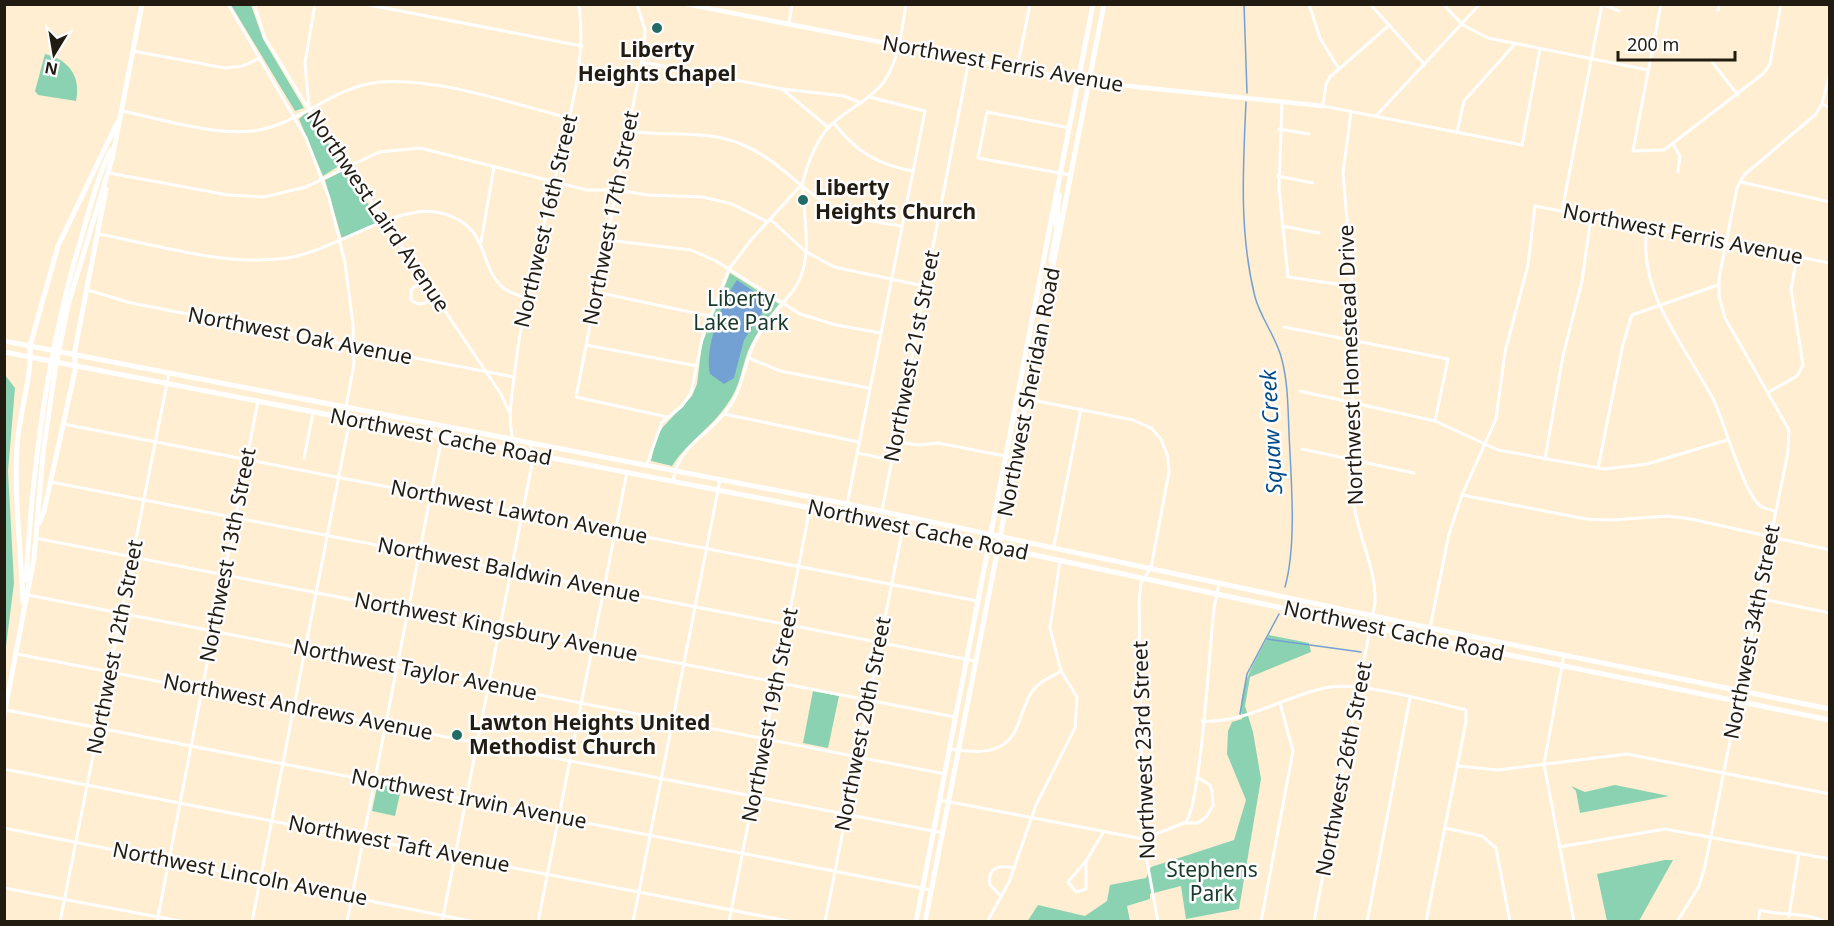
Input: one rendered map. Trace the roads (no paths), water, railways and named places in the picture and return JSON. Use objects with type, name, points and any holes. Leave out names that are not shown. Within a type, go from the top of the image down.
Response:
[{"type":"main road","points":[[36,529],[44,511],[61,423],[76,366],[74,355],[112,148],[121,114],[142,4]]},
{"type":"main road","name":"Northwest Ferris Avenue","points":[[686,4],[1079,81],[1323,106]]},
{"type":"main road","name":"Northwest Sheridan Road","points":[[916,921],[1094,4]]},
{"type":"main road","name":"Northwest Sheridan Road","points":[[925,921],[1104,4]]},
{"type":"main road","points":[[23,613],[16,449],[19,417],[31,357],[30,346],[58,246],[121,114]]},
{"type":"main road","points":[[25,602],[36,453],[55,336],[71,271],[106,159],[112,148]]},
{"type":"main road","points":[[5,713],[35,538],[46,423],[59,348],[78,272],[108,173]]},
{"type":"main road","points":[[1057,190],[1057,219],[1062,223]]},
{"type":"main road","points":[[1051,221],[1057,224],[1050,266],[1052,274]]},
{"type":"main road","name":"Northwest Cache Road","points":[[4,341],[721,478],[1054,546],[1219,584],[1430,628],[1830,709]]},
{"type":"main road","name":"Northwest Cache Road","points":[[4,352],[890,524],[1371,627],[1830,720]]},
{"type":"street","points":[[228,4],[295,116],[322,179],[340,242],[349,286],[354,346],[346,406],[350,419],[252,921]]},
{"type":"street","name":"Northwest Laird Avenue","points":[[254,4],[265,38],[309,109],[486,371],[510,414]]},
{"type":"street","points":[[309,109],[305,63],[315,4]]},
{"type":"street","points":[[364,4],[582,46]]},
{"type":"street","name":"Northwest 16th Street","points":[[518,451],[511,438],[510,414],[514,377],[526,298],[569,117],[582,46],[579,4]]},
{"type":"street","name":"Northwest 17th Street","points":[[637,4],[645,30],[642,62],[576,397],[667,417]]},
{"type":"street","points":[[788,24],[792,4]]},
{"type":"street","points":[[646,464],[654,439],[667,417],[682,406],[691,393],[699,347],[729,269],[802,185],[814,152],[829,128],[869,97],[886,78],[899,46],[906,4]]},
{"type":"street","points":[[1309,4],[1320,38],[1339,69]]},
{"type":"street","points":[[1370,4],[1425,65]]},
{"type":"street","points":[[1443,4],[1463,24],[1488,38],[1648,70]]},
{"type":"street","points":[[1376,116],[1480,4]]},
{"type":"street","points":[[1661,4],[1633,151],[1657,152],[1674,144],[1764,74],[1770,64],[1780,4]]},
{"type":"street","points":[[1718,10],[1719,4]]},
{"type":"street","points":[[1017,69],[1029,5]]},
{"type":"street","points":[[1562,211],[1602,5],[1619,11]]},
{"type":"street","points":[[1388,26],[1339,69],[1326,84],[1323,106],[1522,145],[1540,49]]},
{"type":"street","points":[[1457,132],[1464,101],[1515,44]]},
{"type":"street","points":[[133,51],[225,68],[243,66],[260,58]]},
{"type":"street","name":"Northwest 21st Street","points":[[882,511],[969,60]]},
{"type":"street","points":[[642,62],[782,89],[844,96],[861,103]]},
{"type":"street","points":[[1712,62],[1738,95]]},
{"type":"street","points":[[1776,511],[1789,437],[1786,422],[1725,318],[1718,285],[1740,182],[1750,168],[1811,119],[1822,104],[1830,72]]},
{"type":"street","points":[[121,114],[233,132],[258,131],[295,116],[354,86],[400,81],[431,84],[569,117]]},
{"type":"street","points":[[782,89],[829,128]]},
{"type":"street","points":[[845,515],[924,109],[869,97]]},
{"type":"street","points":[[1282,101],[1278,176],[1288,277],[1350,286]]},
{"type":"street","points":[[1822,104],[1830,108]]},
{"type":"street","points":[[1070,128],[987,112],[978,158],[1071,175]]},
{"type":"street","name":"Northwest Homestead Drive","points":[[1351,112],[1343,172],[1351,266],[1350,341],[1355,516],[1375,584],[1373,616]]},
{"type":"street","points":[[834,123],[855,148],[865,155],[889,166],[913,171]]},
{"type":"street","points":[[1279,129],[1309,134]]},
{"type":"street","points":[[628,131],[650,134],[700,134],[728,139],[764,154],[831,207],[846,213],[902,226]]},
{"type":"street","points":[[1674,144],[1680,156],[1678,172]]},
{"type":"street","points":[[108,173],[251,198],[289,192],[379,152],[408,147],[431,149],[587,190],[617,190],[648,195],[703,197],[732,204],[769,221],[805,251],[834,267],[924,286]]},
{"type":"street","points":[[481,242],[494,167]]},
{"type":"street","points":[[1278,176],[1313,183]]},
{"type":"street","points":[[1740,182],[1830,202]]},
{"type":"street","points":[[673,481],[675,470],[687,447],[724,414],[740,390],[749,358],[760,333],[799,281],[805,251],[802,185]]},
{"type":"street","name":"Northwest Ferris Avenue","points":[[1486,446],[1500,401],[1504,352],[1528,265],[1536,206],[1830,263]]},
{"type":"street","points":[[98,234],[248,260],[288,258],[340,242],[412,211],[440,212],[466,226],[481,242],[498,282],[513,294],[526,298]]},
{"type":"street","points":[[1545,459],[1563,356],[1582,281],[1591,217]]},
{"type":"street","points":[[1282,226],[1319,232]]},
{"type":"street","name":"Northwest 34th Street","points":[[1647,228],[1645,256],[1660,305],[1682,350],[1713,399],[1727,440],[1758,504],[1776,511],[1701,881],[1677,921]]},
{"type":"street","points":[[607,240],[691,250],[729,269],[783,304],[814,320],[881,333]]},
{"type":"street","points":[[1768,392],[1797,376],[1803,365],[1791,289],[1797,256]]},
{"type":"street","points":[[424,278],[411,290],[411,300],[418,304],[425,304],[436,296]]},
{"type":"street","points":[[1598,468],[1628,322],[1632,315],[1718,285]]},
{"type":"street","name":"Northwest Oak Avenue","points":[[87,290],[131,303],[514,377]]},
{"type":"street","points":[[596,292],[710,316]]},
{"type":"street","points":[[1284,327],[1448,359],[1435,421]]},
{"type":"street","points":[[586,345],[697,366]]},
{"type":"street","points":[[749,358],[780,371],[870,388]]},
{"type":"street","name":"Northwest 12th Street","points":[[60,921],[169,372]]},
{"type":"street","points":[[1300,391],[1435,421],[1486,446],[1598,468],[1647,464],[1727,440]]},
{"type":"street","points":[[1017,397],[1144,424],[1156,432],[1164,444],[1169,472],[1151,568],[1143,577]]},
{"type":"street","name":"Northwest 13th Street","points":[[157,921],[258,401]]},
{"type":"street","points":[[1054,546],[1081,409]]},
{"type":"street","points":[[304,458],[314,412]]},
{"type":"street","points":[[724,414],[859,442]]},
{"type":"street","name":"Northwest Lawton Avenue","points":[[61,423],[977,601]]},
{"type":"street","points":[[347,921],[442,437]]},
{"type":"street","points":[[500,448],[511,438]]},
{"type":"street","points":[[442,921],[534,454],[529,442]]},
{"type":"street","points":[[896,442],[919,445],[938,443],[1016,458]]},
{"type":"street","points":[[534,454],[545,445]]},
{"type":"street","points":[[1430,628],[1445,550],[1462,495],[1486,446]]},
{"type":"street","points":[[1302,449],[1414,473]]},
{"type":"street","points":[[857,453],[892,460]]},
{"type":"street","points":[[538,921],[627,472]]},
{"type":"street","points":[[633,921],[721,478]]},
{"type":"street","name":"Northwest Baldwin Avenue","points":[[50,482],[977,661]]},
{"type":"street","points":[[1462,495],[1600,520],[1679,517],[1766,534],[1770,537],[1829,550],[1830,544]]},
{"type":"street","name":"Northwest 19th Street","points":[[729,921],[810,508]]},
{"type":"street","points":[[890,524],[905,516]]},
{"type":"street","name":"Northwest 20th Street","points":[[825,921],[903,527]]},
{"type":"street","name":"Northwest Kingsbury Avenue","points":[[35,538],[868,698],[956,717]]},
{"type":"street","points":[[987,921],[1015,868],[1030,819],[1075,728],[1077,697],[1061,671],[1050,628],[1060,559]]},
{"type":"street","name":"Northwest 23rd Street","points":[[1143,577],[1139,601],[1143,839],[1158,921]]},
{"type":"street","points":[[1184,823],[1190,813],[1197,777],[1216,594],[1219,584]]},
{"type":"street","name":"Northwest Taylor Avenue","points":[[26,595],[945,774]]},
{"type":"street","points":[[1758,598],[1830,613]]},
{"type":"street","name":"Northwest 26th Street","points":[[1314,921],[1373,616]]},
{"type":"street","points":[[1463,646],[1465,635]]},
{"type":"street","name":"Northwest Andrews Avenue","points":[[16,654],[943,833]]},
{"type":"street","points":[[1564,655],[1544,764],[1574,921]]},
{"type":"street","points":[[950,749],[983,752],[1005,745],[1011,740],[1024,706],[1035,687],[1061,671]]},
{"type":"street","points":[[1202,721],[1229,720],[1331,687],[1359,689],[1464,709],[1467,712],[1466,722],[1426,921]]},
{"type":"street","points":[[1367,921],[1410,698]]},
{"type":"street","points":[[1262,921],[1293,751],[1280,703]]},
{"type":"street","name":"Northwest Irwin Avenue","points":[[5,713],[99,728],[931,890]]},
{"type":"street","points":[[1458,766],[1498,770],[1627,754],[1830,794]]},
{"type":"street","name":"Northwest Taft Avenue","points":[[4,769],[793,921]]},
{"type":"street","points":[[940,800],[1143,839],[1184,823],[1198,823],[1206,817],[1213,806],[1210,784],[1197,777]]},
{"type":"street","name":"Northwest Lincoln Avenue","points":[[4,828],[475,921]]},
{"type":"street","points":[[1445,828],[1482,836],[1496,848],[1510,921]]},
{"type":"street","points":[[1559,847],[1665,829],[1711,835],[1830,859]]},
{"type":"street","points":[[1086,861],[1086,889],[1076,892],[1068,882],[1086,861],[1103,833]]},
{"type":"street","points":[[1789,916],[1799,853]]},
{"type":"street","points":[[1001,896],[990,885],[991,872],[1002,865],[1015,868]]},
{"type":"street","points":[[4,888],[185,921]]},
{"type":"street","points":[[1758,921],[1760,910],[1826,921]]},
{"type":"water","points":[[737,280],[769,302],[744,340],[734,378],[724,384],[710,374],[710,352],[720,312]]},
{"type":"waterway","name":"Squaw Creek","points":[[1244,4],[1247,93]]},
{"type":"waterway","name":"Squaw Creek","points":[[1246,102],[1243,200],[1246,249],[1255,297],[1280,352],[1287,396],[1292,531],[1289,570],[1285,587]]},
{"type":"waterway","name":"Squaw Creek","points":[[1240,714],[1247,674],[1279,614]]},
{"type":"waterway","points":[[1267,639],[1361,652]]},
{"type":"place","name":"Liberty Heights Chapel","points":[[657,28]]},
{"type":"place","name":"Liberty Heights Church","points":[[803,200]]},
{"type":"place","name":"Lawton Heights United Methodist Church","points":[[457,735]]},
{"type":"park label","name":"Liberty Lake Park","points":[[741,311]]},
{"type":"park label","name":"Stephens Park","points":[[1212,882]]}]
